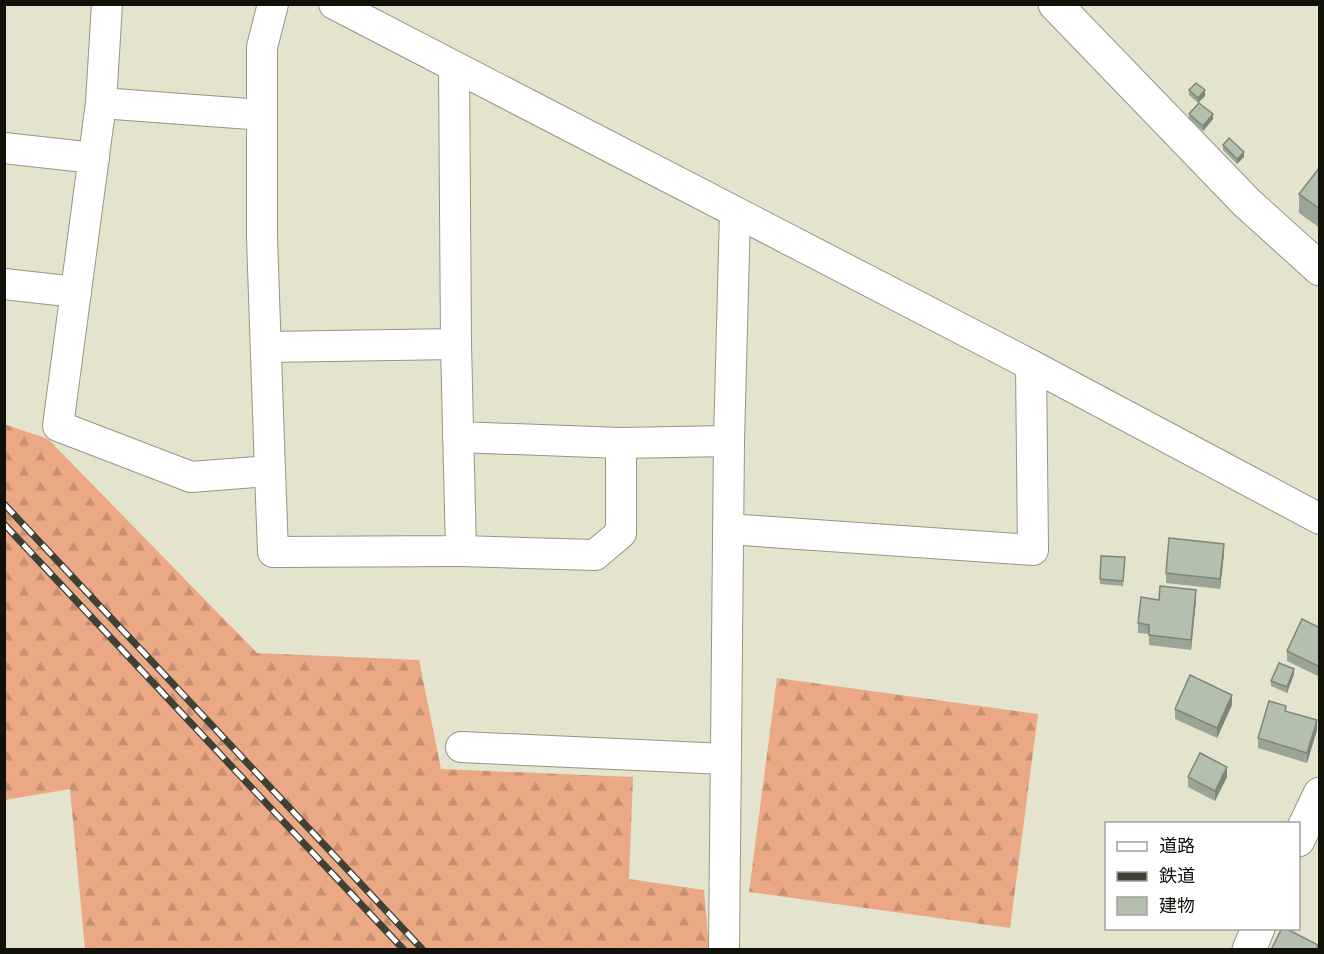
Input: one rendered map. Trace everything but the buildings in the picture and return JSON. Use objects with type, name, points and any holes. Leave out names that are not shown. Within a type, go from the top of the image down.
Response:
[{"type":"street","points":[[107,4],[101,103],[58,426],[191,477],[270,471]]},
{"type":"street","points":[[273,4],[262,47],[262,238],[273,552],[461,551],[595,555],[621,533],[621,443]]},
{"type":"street","points":[[334,4],[1030,365],[1320,519]]},
{"type":"street","points":[[1055,4],[1247,203],[1320,269]]},
{"type":"street","points":[[454,67],[456,344],[461,551]]},
{"type":"street","points":[[101,103],[262,115]]},
{"type":"street","points":[[4,147],[94,158]]},
{"type":"street","points":[[724,950],[729,441],[735,212]]},
{"type":"street","points":[[4,284],[76,292]]},
{"type":"street","points":[[266,347],[456,344]]},
{"type":"street","points":[[728,529],[1033,550],[1030,365]]},
{"type":"street","points":[[458,437],[621,443],[729,441]]},
{"type":"street","points":[[461,747],[726,759]]},
{"type":"street","points":[[1300,838],[1320,794]]},
{"type":"street","points":[[1249,950],[1257,930]]},
{"type":"green space","points":[[4,424],[48,439],[257,653],[419,660],[441,769],[633,777],[629,879],[704,890],[709,949],[85,949],[70,789],[5,800]]},
{"type":"green space","points":[[777,678],[1038,714],[1010,928],[749,892]]},
{"type":"railway","points":[[4,504],[423,950]]},
{"type":"railway","points":[[4,524],[404,950]]}]
